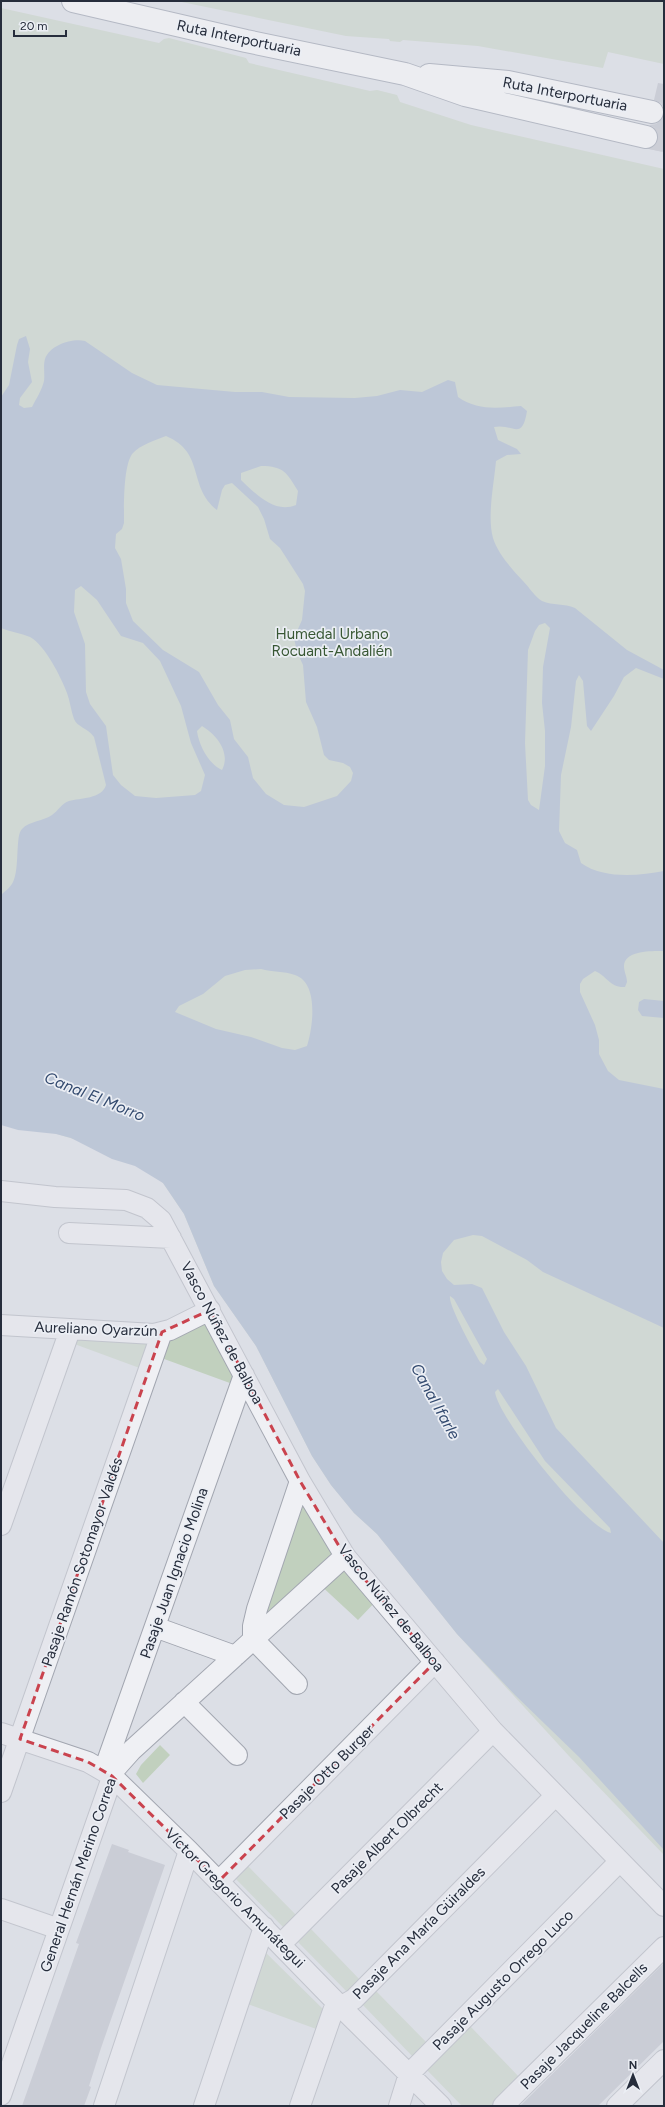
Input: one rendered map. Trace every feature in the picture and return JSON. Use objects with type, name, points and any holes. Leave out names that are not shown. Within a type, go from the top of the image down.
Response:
[{"type":"highway","name":"Ruta Interportuaria","points":[[74,1],[246,41],[405,74],[465,95],[646,137]]},
{"type":"highway","name":"Ruta Interportuaria","points":[[405,74],[463,77],[508,82],[652,112]]},
{"type":"street","name":"Vasco Núñez de Balboa","points":[[1,1191],[54,1197],[126,1200],[148,1208],[161,1220],[300,1481],[345,1556],[493,1731],[664,1906]]},
{"type":"street","points":[[69,1233],[171,1238]]},
{"type":"street","name":"Aureliano Oyarzún","points":[[1,1326],[145,1334],[162,1332],[210,1310]]},
{"type":"street","points":[[1,1525],[70,1330]]},
{"type":"street","name":"Pasaje Ramón Sotomayor Valdés","points":[[1,1792],[162,1332]]},
{"type":"street","name":"Pasaje Juan Ignacio Molina","points":[[108,1773],[155,1627],[244,1375]]},
{"type":"street","points":[[297,1684],[253,1639],[255,1613],[300,1481]]},
{"type":"street","name":"General Hernán Merino Correa","points":[[1,2095],[59,1929],[108,1773],[345,1556]]},
{"type":"street","points":[[155,1627],[235,1656]]},
{"type":"street","name":"Pasaje Otto Burger","points":[[218,1881],[435,1662]]},
{"type":"street","points":[[184,1702],[237,1755]]},
{"type":"street","name":"Pasaje Albert Olbrecht","points":[[281,1944],[493,1731]]},
{"type":"street","name":"Víctor Gregorio Amunátegui","points":[[1,1733],[88,1762],[108,1773],[189,1851],[340,2006],[441,2106]]},
{"type":"street","name":"Pasaje Ana María Güiraldes","points":[[300,2106],[333,2011],[354,2000],[555,1796]]},
{"type":"street","points":[[104,2106],[189,1851]]},
{"type":"street","name":"Pasaje Augusto Orrego Luco","points":[[399,2106],[409,2074],[620,1861]]},
{"type":"street","points":[[1,1909],[59,1929]]},
{"type":"street","points":[[204,2106],[264,1927]]},
{"type":"street","name":"Pasaje Jacqueline Balcells","points":[[503,2106],[664,1947]]},
{"type":"street","points":[[617,2106],[664,2060]]},
{"type":"highlighted area","points":[[210,1310],[300,1481],[345,1556],[435,1662],[219,1881],[112,1776],[88,1762],[20,1739],[162,1332]]},
{"type":"green space","points":[[177,1],[664,1],[664,64],[608,52],[603,68],[478,46],[403,40],[400,42],[390,41],[389,39],[346,36]]},
{"type":"green space","name":"Humedal Urbano Rocuant-Andalién","points":[[1,8],[159,43],[164,39],[169,38],[246,58],[249,63],[370,91],[377,90],[397,95],[400,102],[471,125],[664,169],[664,1855],[569,1756],[457,1634],[377,1534],[354,1513],[331,1485],[312,1456],[256,1346],[214,1286],[184,1214],[163,1183],[149,1173],[169,1168],[1,1117]]},
{"type":"green space","points":[[209,1312],[238,1386],[156,1356],[164,1333]]},
{"type":"green space","points":[[72,1333],[151,1337],[145,1370],[69,1342]]},
{"type":"green space","points":[[300,1485],[343,1555],[255,1625]]},
{"type":"green space","points":[[345,1557],[379,1598],[358,1620],[317,1582]]},
{"type":"green space","points":[[160,1745],[170,1755],[143,1783],[136,1774],[141,1765]]},
{"type":"green space","points":[[246,1864],[298,1917],[285,1929],[233,1876]]},
{"type":"green space","points":[[311,1929],[362,1982],[350,1995],[298,1942]]},
{"type":"green space","points":[[262,1949],[326,2012],[319,2030],[245,2003]]},
{"type":"green space","points":[[376,1991],[429,2045],[415,2059],[362,2004]]},
{"type":"green space","points":[[470,2026],[521,2079],[493,2106],[462,2106],[426,2069]]},
{"type":"water","points":[[26,336],[30,349],[28,362],[32,382],[20,398],[19,405],[24,408],[32,407],[42,388],[44,381],[44,362],[48,354],[56,346],[80,340],[85,341],[132,373],[157,385],[235,392],[262,392],[289,397],[355,398],[377,396],[400,390],[422,392],[448,380],[455,382],[458,397],[473,405],[488,408],[521,406],[527,411],[525,420],[519,429],[501,426],[494,427],[498,440],[517,449],[521,454],[507,455],[496,461],[491,529],[498,550],[539,599],[546,603],[575,608],[627,650],[664,670],[664,679],[636,668],[624,677],[614,696],[591,731],[587,726],[583,681],[579,675],[576,681],[571,727],[561,775],[559,831],[565,843],[577,850],[581,863],[600,872],[632,875],[664,871],[664,951],[633,954],[628,957],[625,961],[624,967],[627,978],[625,987],[612,984],[595,971],[583,979],[580,984],[580,992],[595,1025],[599,1040],[599,1054],[608,1071],[619,1080],[664,1089],[664,1328],[543,1272],[527,1260],[482,1236],[473,1235],[454,1240],[443,1253],[441,1262],[442,1271],[447,1279],[454,1285],[472,1284],[482,1288],[504,1332],[526,1366],[556,1428],[664,1543],[664,1850],[579,1757],[515,1695],[457,1634],[377,1534],[354,1513],[331,1485],[312,1456],[256,1346],[214,1286],[184,1214],[163,1183],[135,1166],[112,1159],[71,1138],[56,1134],[18,1130],[1,1125],[1,895],[11,886],[15,876],[20,832],[25,826],[52,815],[62,805],[69,801],[90,797],[100,793],[104,790],[106,785],[94,737],[75,722],[64,686],[57,670],[47,654],[36,641],[30,637],[1,628],[1,397],[9,385],[19,339]],"holes":[[[166,436],[178,443],[187,451],[202,491],[208,501],[217,510],[222,490],[225,485],[232,483],[258,507],[264,519],[270,539],[280,548],[303,584],[305,591],[302,620],[294,638],[297,652],[303,665],[306,702],[317,727],[324,755],[329,760],[343,763],[350,767],[353,773],[351,781],[337,796],[304,807],[284,805],[266,794],[253,778],[248,757],[234,739],[230,720],[218,705],[199,672],[163,650],[133,621],[126,603],[126,589],[121,559],[115,548],[116,534],[122,529],[124,523],[127,466],[133,453],[148,443]],[[261,466],[269,466],[280,469],[288,475],[298,491],[296,505],[288,507],[273,505],[259,496],[241,480],[241,473]],[[81,586],[97,600],[121,636],[143,643],[160,661],[181,706],[191,743],[205,775],[201,791],[195,795],[156,798],[135,796],[121,785],[113,775],[106,726],[90,704],[86,692],[85,644],[74,612],[75,590]],[[545,623],[550,628],[543,667],[542,703],[545,731],[545,766],[539,810],[531,805],[528,800],[525,743],[528,650],[535,631],[539,625]],[[202,726],[217,739],[224,751],[225,757],[222,770],[217,767],[205,754],[197,731]],[[261,969],[295,975],[303,980],[308,987],[312,1006],[311,1028],[307,1046],[295,1050],[282,1048],[251,1037],[216,1029],[175,1012],[179,1006],[203,994],[225,976],[245,970]],[[450,1296],[454,1299],[487,1359],[484,1365],[480,1362],[453,1309]],[[498,1389],[545,1461],[610,1528],[611,1533],[599,1526],[582,1512],[544,1470],[511,1424],[500,1405],[495,1392]]]},
{"type":"water","points":[[644,999],[664,1001],[664,1018],[642,1016],[638,1010],[639,1002]]},
{"type":"building","points":[[658,83],[664,84],[664,109],[661,103],[654,100]]},
{"type":"building","points":[[664,115],[664,152],[649,149],[655,145],[658,139],[658,133],[655,128],[649,125],[656,124]]},
{"type":"building","points":[[112,1844],[129,1850],[128,1852],[165,1865],[101,2048],[89,2086],[91,2087],[84,2106],[22,2106],[79,1944],[76,1943]]},
{"type":"building","points":[[664,1963],[664,2041],[598,2106],[520,2106]]},
{"type":"tunnel","points":[[646,137],[664,141]]},
{"type":"water label","name":"Canal El Morro","points":[[95,1096]]},
{"type":"water label","name":"Canal Ifarle","points":[[436,1401]]}]
